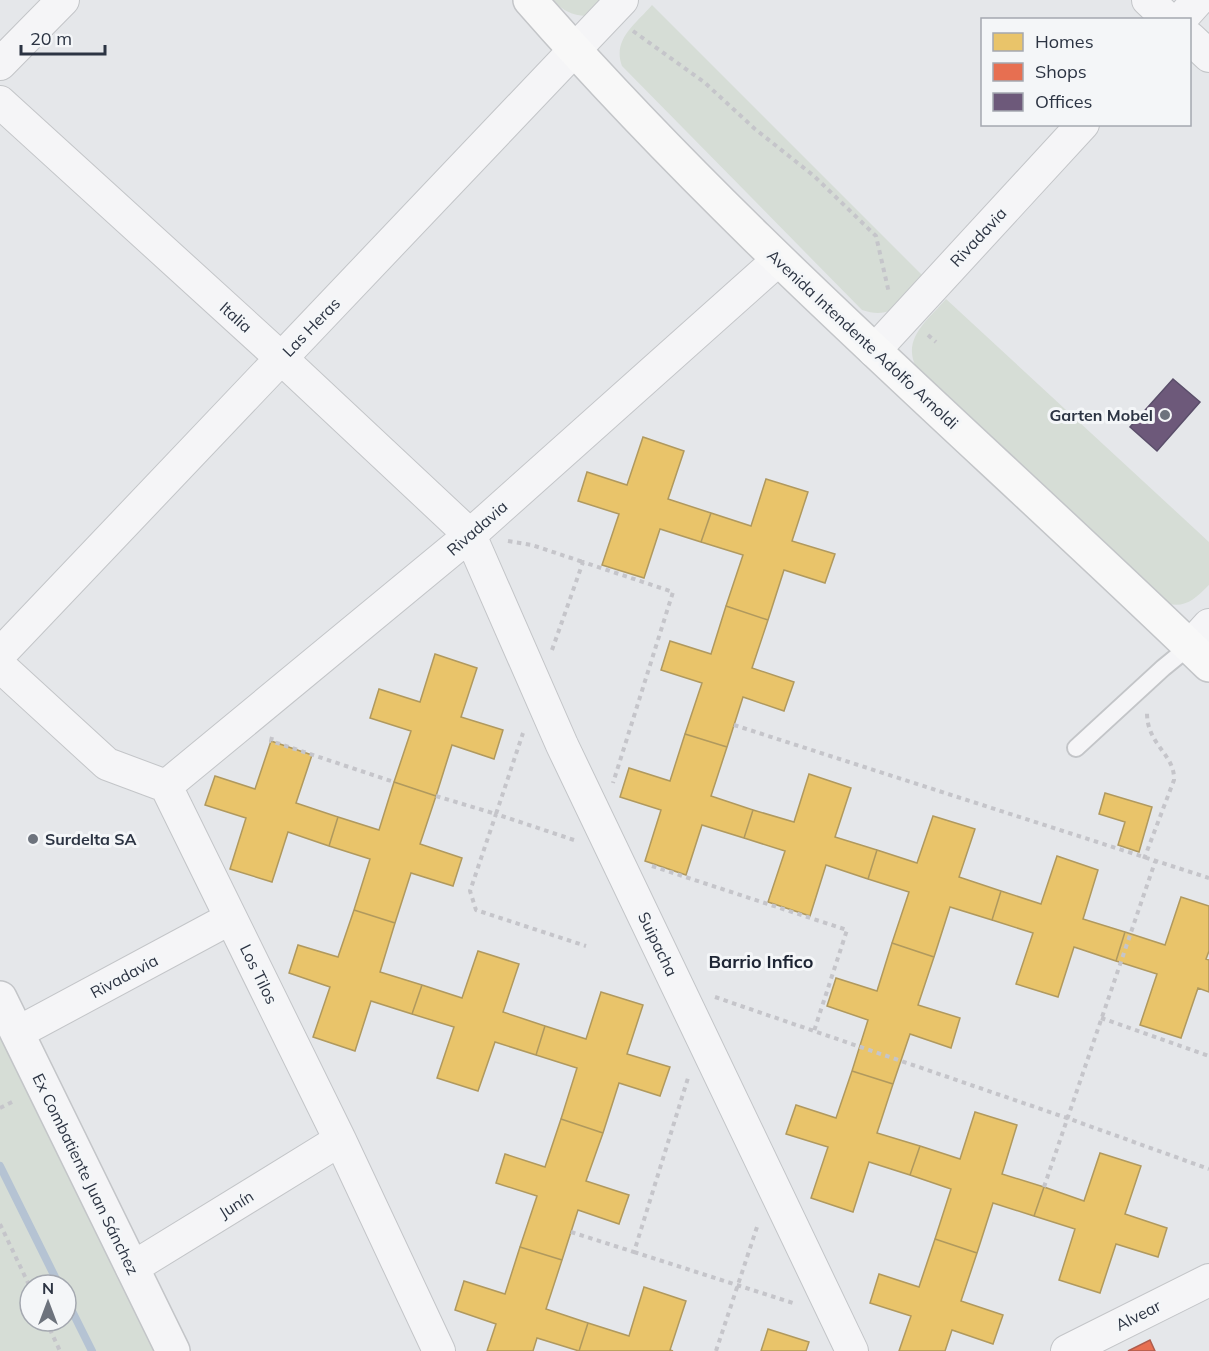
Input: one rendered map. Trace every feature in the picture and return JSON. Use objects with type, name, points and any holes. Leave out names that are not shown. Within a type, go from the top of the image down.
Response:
[{"type":"main road","name":"Avenida Intendente Adolfo Arnoldi","points":[[530,0],[575,52],[778,260],[874,351],[1202,645]]},
{"type":"street","points":[[0,64],[63,0]]},
{"type":"street","points":[[1149,0],[1167,18]]},
{"type":"street","points":[[1182,18],[1198,0]]},
{"type":"street","name":"Las Heras","points":[[0,654],[617,6]]},
{"type":"street","points":[[1191,39],[1209,56]]},
{"type":"street","name":"Italia","points":[[0,102],[281,358],[470,535]]},
{"type":"street","name":"Rivadavia","points":[[874,351],[1081,126]]},
{"type":"street","name":"Rivadavia","points":[[166,786],[470,535],[778,260]]},
{"type":"street","name":"Suipacha","points":[[470,535],[600,824],[852,1351]]},
{"type":"street","points":[[0,666],[107,764],[166,786]]},
{"type":"street","name":"Los Tilos","points":[[166,786],[340,1140],[439,1351]]},
{"type":"street","name":"Rivadavia","points":[[17,1033],[231,918]]},
{"type":"street","name":"Ex Combatiente Juan Sánchez","points":[[0,998],[173,1351]]},
{"type":"street","name":"Junín","points":[[132,1268],[340,1140]]},
{"type":"street","name":"Alvear","points":[[1067,1351],[1209,1280]]},
{"type":"lane","points":[[1076,748],[1163,668],[1202,645]]},
{"type":"path","points":[[617,6],[620,21],[704,82],[755,129],[814,176],[876,236],[891,301],[936,342]]},
{"type":"path","points":[[470,535],[532,545],[673,592],[600,824]]},
{"type":"path","points":[[436,796],[496,814],[583,562]]},
{"type":"path","points":[[1144,859],[1174,780],[1175,769],[1158,747],[1147,720],[1147,707],[1163,668]]},
{"type":"path","points":[[734,725],[1144,859],[1209,878]]},
{"type":"path","points":[[274,732],[271,741],[394,782]]},
{"type":"path","points":[[1044,1187],[1155,862]]},
{"type":"path","points":[[677,984],[1209,1169]]},
{"type":"path","points":[[1101,1018],[1209,1056]]},
{"type":"path","points":[[634,1252],[701,1034]]},
{"type":"path","points":[[716,1351],[772,1184]]},
{"type":"path","points":[[0,1224],[23,1273]]},
{"type":"path","points":[[571,1232],[836,1317]]},
{"type":"path","points":[[0,1233],[6,1237]]},
{"type":"path","points":[[52,1333],[60,1351]]},
{"type":"shaded area","points":[[553,0],[606,0],[586,16],[568,12]]},
{"type":"shaded area","points":[[652,5],[925,278],[898,306],[882,313],[862,310],[622,66],[620,48],[623,40],[627,32]]},
{"type":"shaded area","points":[[946,299],[1209,542],[1209,585],[1197,596],[1187,603],[1175,605],[1159,601],[915,365],[912,346],[915,337]]},
{"type":"shaded area","points":[[0,1037],[67,1169],[154,1351],[0,1351]]},
{"type":"building: Homes","points":[[643,437],[684,451],[668,499],[711,513],[701,542],[660,529],[644,578],[602,565],[619,514],[578,501],[587,472],[627,485]]},
{"type":"building: Homes","points":[[766,479],[808,492],[792,541],[835,554],[825,583],[784,570],[768,620],[726,606],[743,555],[701,542],[711,513],[751,526]]},
{"type":"building: Homes","points":[[726,606],[768,620],[752,668],[794,682],[784,711],[743,697],[727,747],[685,734],[702,683],[661,670],[670,641],[711,654]]},
{"type":"building: Homes","points":[[435,654],[477,668],[461,717],[503,730],[494,759],[452,745],[436,796],[394,782],[411,731],[370,718],[379,689],[420,702]]},
{"type":"building: Homes","points":[[685,734],[727,747],[711,796],[753,810],[744,838],[702,825],[686,875],[645,861],[661,810],[620,797],[629,768],[670,781]]},
{"type":"building: Homes","points":[[271,741],[312,755],[296,803],[338,817],[329,846],[288,832],[272,882],[230,869],[246,818],[205,805],[215,776],[255,789]]},
{"type":"building: Homes","points":[[809,774],[851,788],[835,837],[877,850],[868,879],[826,865],[810,916],[768,902],[785,851],[744,838],[753,810],[794,822]]},
{"type":"building: Homes","points":[[394,782],[436,796],[420,844],[462,858],[453,886],[411,873],[395,923],[354,910],[370,859],[329,846],[338,817],[379,830]]},
{"type":"building: Homes","points":[[1105,793],[1152,807],[1139,852],[1118,845],[1125,822],[1099,814]]},
{"type":"building: Homes","points":[[933,816],[975,829],[959,877],[1001,891],[992,920],[950,907],[934,957],[892,943],[909,892],[868,879],[877,850],[917,863]]},
{"type":"building: Homes","points":[[1057,856],[1098,870],[1083,919],[1125,932],[1116,961],[1074,947],[1058,997],[1016,984],[1033,933],[992,920],[1001,891],[1041,904]]},
{"type":"building: Homes","points":[[1181,897],[1209,906],[1209,951],[1206,959],[1209,960],[1209,992],[1198,988],[1181,1038],[1140,1025],[1157,974],[1116,961],[1125,932],[1165,945]]},
{"type":"building: Homes","points":[[354,910],[395,923],[380,972],[422,985],[412,1014],[371,1001],[355,1051],[313,1037],[330,987],[289,973],[298,945],[338,957]]},
{"type":"building: Homes","points":[[892,943],[934,957],[918,1005],[960,1018],[951,1048],[910,1034],[893,1084],[852,1071],[868,1020],[827,1006],[836,978],[877,991]]},
{"type":"building: Homes","points":[[478,951],[519,964],[503,1012],[545,1026],[536,1055],[495,1042],[478,1091],[437,1078],[454,1027],[412,1014],[422,985],[462,998]]},
{"type":"building: Homes","points":[[601,992],[643,1005],[627,1054],[670,1067],[660,1096],[619,1083],[603,1133],[561,1119],[577,1068],[536,1055],[545,1026],[586,1039]]},
{"type":"building: Homes","points":[[852,1071],[893,1084],[877,1133],[920,1146],[910,1175],[869,1162],[853,1212],[811,1198],[828,1147],[786,1134],[796,1105],[836,1118]]},
{"type":"building: Homes","points":[[975,1112],[1017,1125],[1002,1174],[1044,1187],[1034,1216],[993,1203],[977,1253],[935,1239],[951,1189],[910,1175],[920,1146],[960,1159]]},
{"type":"building: Homes","points":[[561,1119],[603,1133],[586,1181],[629,1195],[619,1224],[578,1210],[562,1260],[520,1247],[537,1196],[496,1183],[505,1154],[545,1167]]},
{"type":"building: Homes","points":[[1100,1153],[1141,1166],[1125,1214],[1167,1228],[1158,1257],[1116,1244],[1100,1293],[1059,1280],[1075,1229],[1034,1216],[1044,1187],[1084,1201]]},
{"type":"building: Homes","points":[[935,1239],[977,1253],[961,1301],[1003,1315],[993,1344],[952,1330],[945,1351],[899,1351],[911,1316],[870,1303],[879,1274],[919,1287]]},
{"type":"building: Homes","points":[[520,1247],[562,1260],[546,1309],[588,1323],[579,1351],[537,1338],[533,1351],[487,1351],[496,1324],[455,1310],[464,1281],[505,1294]]},
{"type":"building: Homes","points":[[644,1287],[686,1301],[670,1350],[673,1351],[579,1351],[588,1323],[629,1336]]},
{"type":"building: Homes","points":[[768,1329],[809,1342],[806,1351],[761,1351]]},
{"type":"building: Shops","points":[[1150,1340],[1155,1351],[1128,1351]]},
{"type":"building: Offices","name":"Garten Mobel","points":[[1173,379],[1200,402],[1157,451],[1130,427]]},
{"type":"waterway","points":[[0,1166],[53,1273]]},
{"type":"waterway","points":[[78,1323],[92,1351]]},
{"type":"place","name":"Garten Mobel","points":[[1165,415]]},
{"type":"place","name":"Surdelta SA","points":[[33,839]]},
{"type":"district","name":"Barrio Infico","points":[[761,962]]}]
